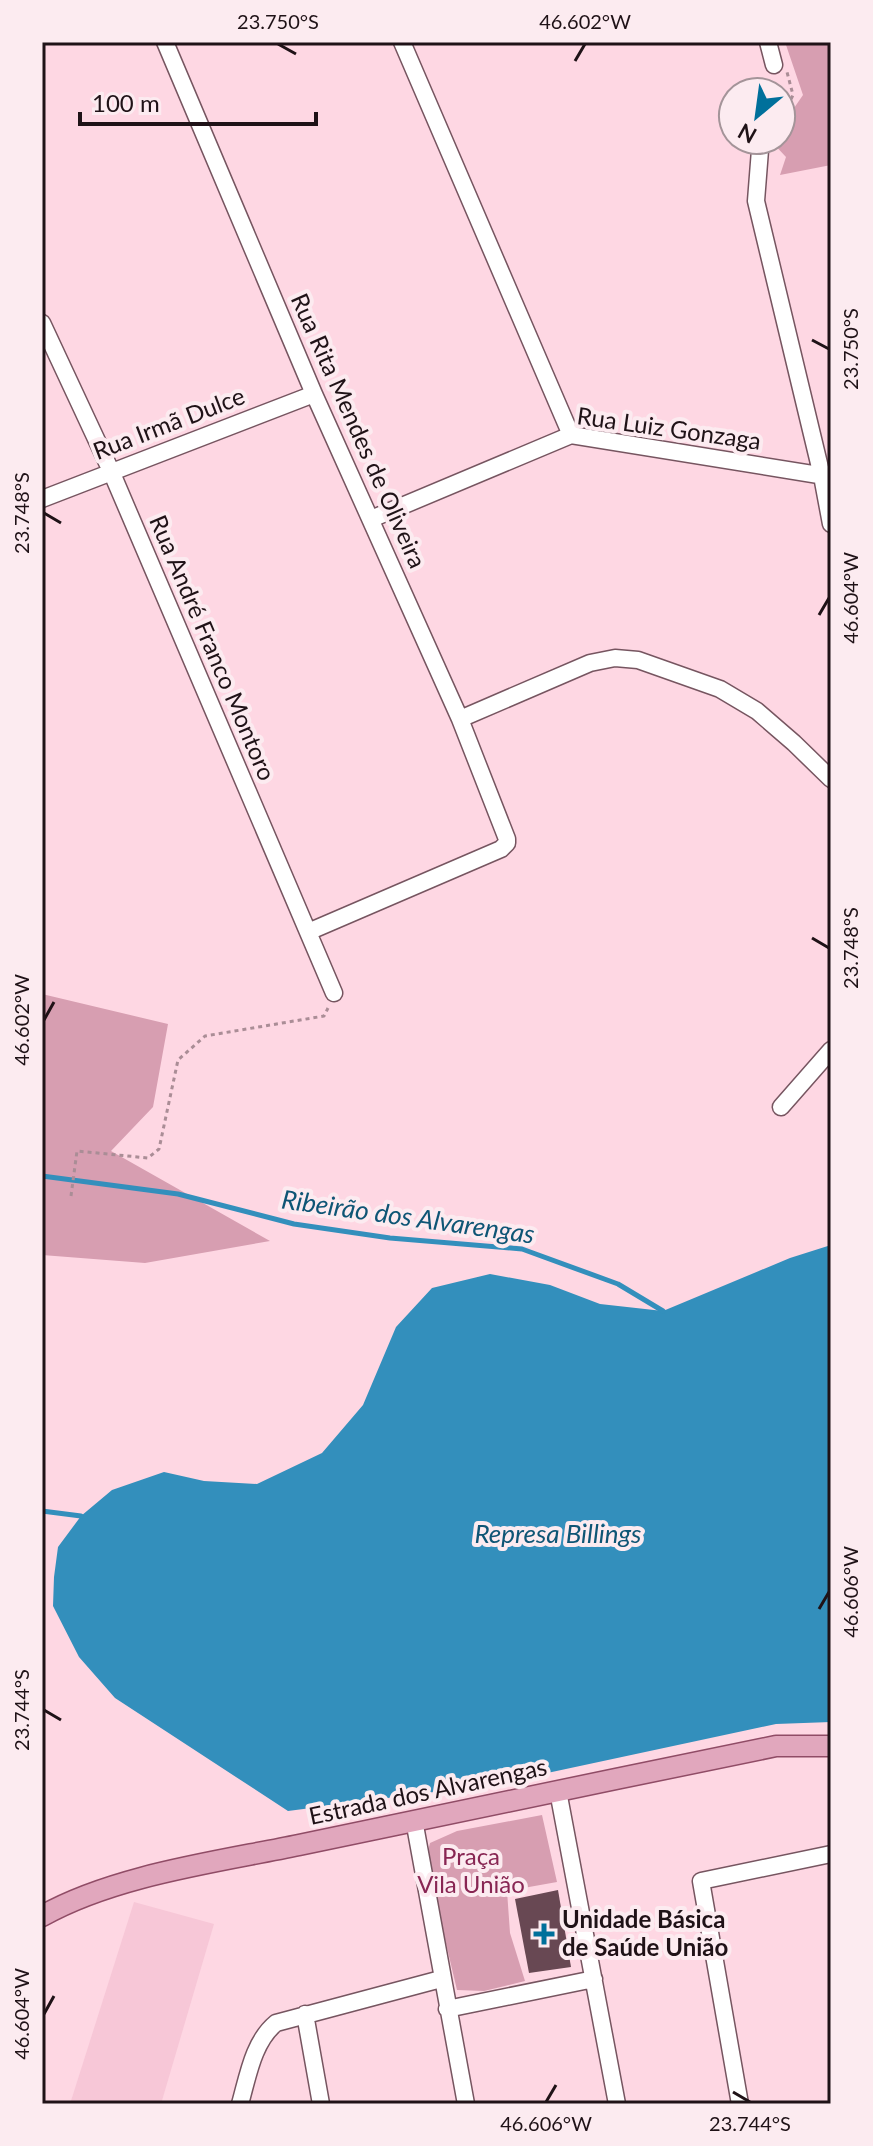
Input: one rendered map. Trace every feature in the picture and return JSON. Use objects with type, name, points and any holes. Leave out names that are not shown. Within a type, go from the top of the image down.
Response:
[{"type":"main road","name":"Estrada dos Alvarengas","points":[[42,1916],[66,1902],[104,1887],[414,1820],[776,1746],[831,1746]]},
{"type":"street","name":"Rua Rita Mendes de Oliveira","points":[[165,42],[314,394],[460,719],[507,839],[501,849],[308,932]]},
{"type":"street","points":[[402,42],[571,435]]},
{"type":"street","points":[[768,42],[779,64]]},
{"type":"street","points":[[760,156],[756,201],[826,477],[831,524]]},
{"type":"street","name":"Rua André Franco Montoro","points":[[42,323],[111,471],[334,993]]},
{"type":"street","name":"Rua Irmã Dulce","points":[[42,499],[314,394]]},
{"type":"street","name":"Rua Luiz Gonzaga","points":[[371,519],[571,435],[826,477]]},
{"type":"street","points":[[460,719],[590,663],[615,658],[638,660],[720,689],[745,704],[794,743],[831,779]]},
{"type":"street","points":[[781,1107],[831,1050]]},
{"type":"street","points":[[558,1791],[617,2104]]},
{"type":"street","points":[[414,1820],[466,2104]]},
{"type":"street","points":[[740,2104],[701,1881],[831,1854]]},
{"type":"street","points":[[240,2104],[256,2050],[267,2030],[276,2023],[441,1979]]},
{"type":"street","points":[[447,2009],[594,1979]]},
{"type":"street","points":[[305,2014],[321,2104]]},
{"type":"path","points":[[779,64],[784,76]]},
{"type":"path","points":[[71,1196],[77,1151],[148,1158],[159,1149],[178,1060],[205,1036],[324,1016],[334,993]]},
{"type":"shaded area","points":[[134,1902],[214,1924],[161,2104],[70,2104]]},
{"type":"green space","points":[[785,42],[831,42],[831,165],[780,175],[785,156],[797,156],[797,104],[803,95]]},
{"type":"green space","points":[[42,994],[168,1024],[153,1107],[111,1151],[270,1241],[145,1263],[42,1255]]},
{"type":"green space","name":"Praça Vila União","points":[[542,1815],[557,1882],[507,1891],[510,1933],[525,1981],[484,1991],[457,1990],[426,1859],[430,1843],[457,1831]]},
{"type":"water","name":"Represa Billings","points":[[831,1245],[831,1722],[776,1724],[496,1784],[288,1811],[115,1698],[79,1657],[53,1606],[58,1547],[81,1516],[112,1490],[164,1472],[204,1481],[257,1484],[322,1453],[363,1405],[396,1327],[432,1288],[490,1274],[550,1285],[600,1304],[663,1311],[790,1258]]},
{"type":"building","name":"Unidade Básica de Saúde União","points":[[558,1890],[571,1967],[529,1973],[515,1899]]},
{"type":"waterway","name":"Ribeirão dos Alvarengas","points":[[42,1176],[178,1194],[294,1224],[390,1238],[522,1249],[618,1284],[663,1311]]},
{"type":"waterway","points":[[42,1511],[81,1516]]},
{"type":"place","name":"Unidade Básica de Saúde União","points":[[544,1934]]}]
